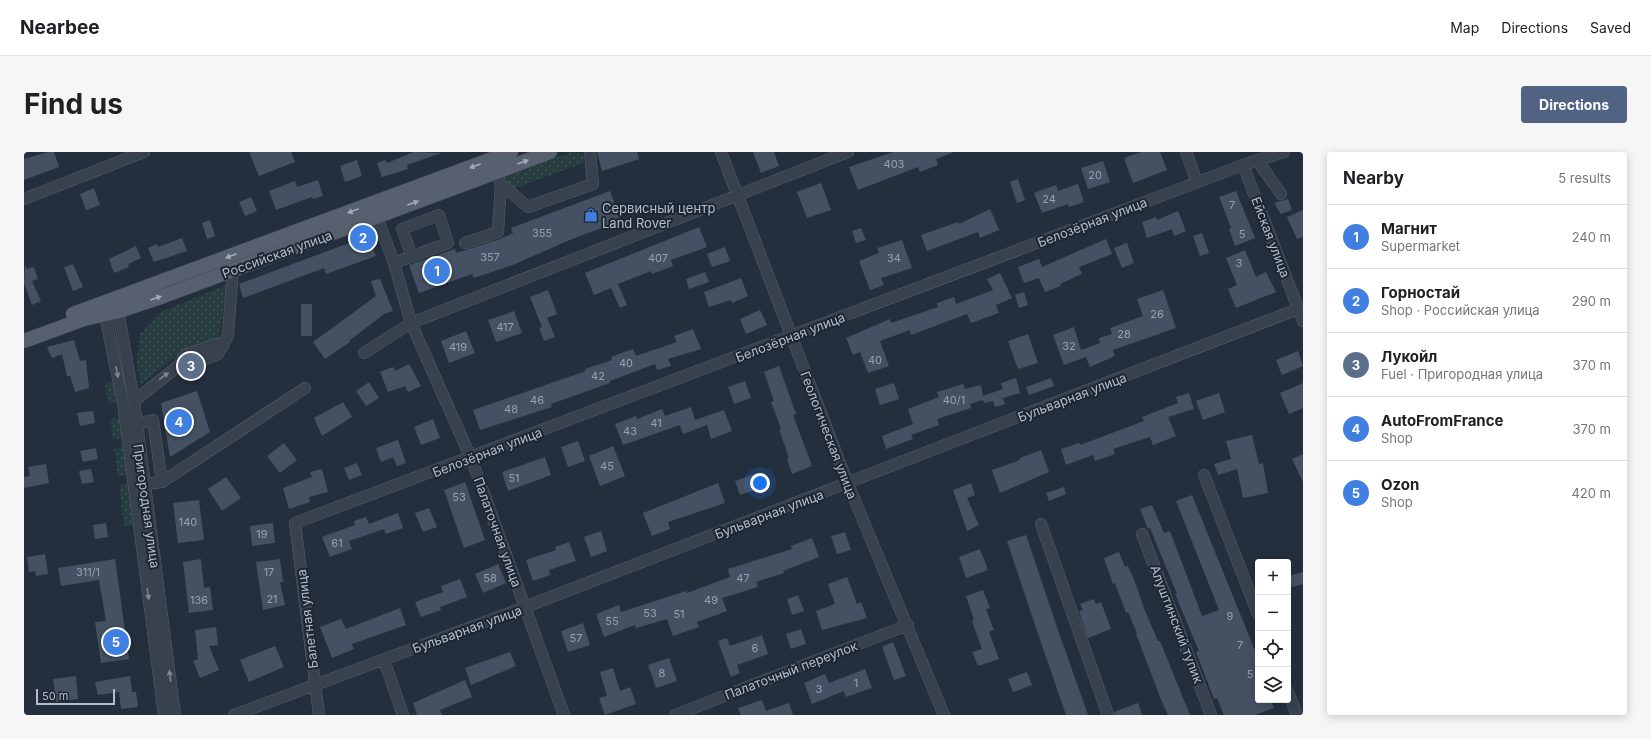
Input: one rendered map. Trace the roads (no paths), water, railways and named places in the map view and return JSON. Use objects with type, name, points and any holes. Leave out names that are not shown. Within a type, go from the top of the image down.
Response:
[{"type":"main road","name":"Российская улица","points":[[24,333],[231,271],[511,152]]},
{"type":"main road","name":"Российская улица","points":[[24,341],[84,319],[110,307],[374,210],[499,178],[550,152]]},
{"type":"street","points":[[24,198],[144,152]]},
{"type":"street","points":[[499,178],[528,207],[593,184],[590,152]]},
{"type":"street","name":"Геологическая улица","points":[[721,152],[736,195],[848,484],[908,625],[944,715]]},
{"type":"street","points":[[364,352],[411,322],[848,152]]},
{"type":"street","points":[[1186,152],[1197,182]]},
{"type":"street","name":"Белозёрная улица","points":[[295,523],[471,458],[1197,182],[1257,160],[1284,152]]},
{"type":"street","points":[[1257,160],[1281,194]]},
{"type":"street","name":"Ейская улица","points":[[1243,165],[1301,308],[1303,321]]},
{"type":"street","points":[[465,244],[498,232],[499,178]]},
{"type":"street","name":"Палаточная улица","points":[[374,210],[394,263],[411,322],[471,458],[564,715]]},
{"type":"street","points":[[394,263],[412,256]]},
{"type":"street","points":[[134,401],[177,367],[211,358],[218,354],[228,335],[232,281],[231,271]]},
{"type":"street","name":"Пригородная улица","points":[[110,307],[134,401],[175,715]]},
{"type":"street","name":"Пригородная улица","points":[[110,307],[164,715]]},
{"type":"street","name":"Бульварная улица","points":[[234,715],[314,684],[384,660],[525,607],[848,484],[1301,308]]},
{"type":"street","points":[[145,484],[162,482],[305,388]]},
{"type":"street","points":[[136,424],[153,420],[162,482]]},
{"type":"street","points":[[1204,475],[1255,606]]},
{"type":"street","name":"Балетная улица","points":[[295,523],[318,715]]},
{"type":"street","points":[[1041,524],[1108,715]]},
{"type":"street","name":"Алуштинский тупик","points":[[1142,534],[1212,715]]},
{"type":"street","name":"Палаточный переулок","points":[[675,715],[908,625]]},
{"type":"street","points":[[384,660],[403,715]]},
{"type":"street","points":[[1291,700],[1297,715]]},
{"type":"place","name":"Сервисный центр Land Rover","points":[[591,215]]},
{"type":"place","name":"Горностай","points":[[363,238]]},
{"type":"place","name":"Магнит","points":[[437,271]]},
{"type":"place","name":"Лукойл","points":[[191,366]]},
{"type":"place","name":"AutoFromFrance","points":[[179,422]]},
{"type":"place","name":"Ozon","points":[[116,642]]}]
